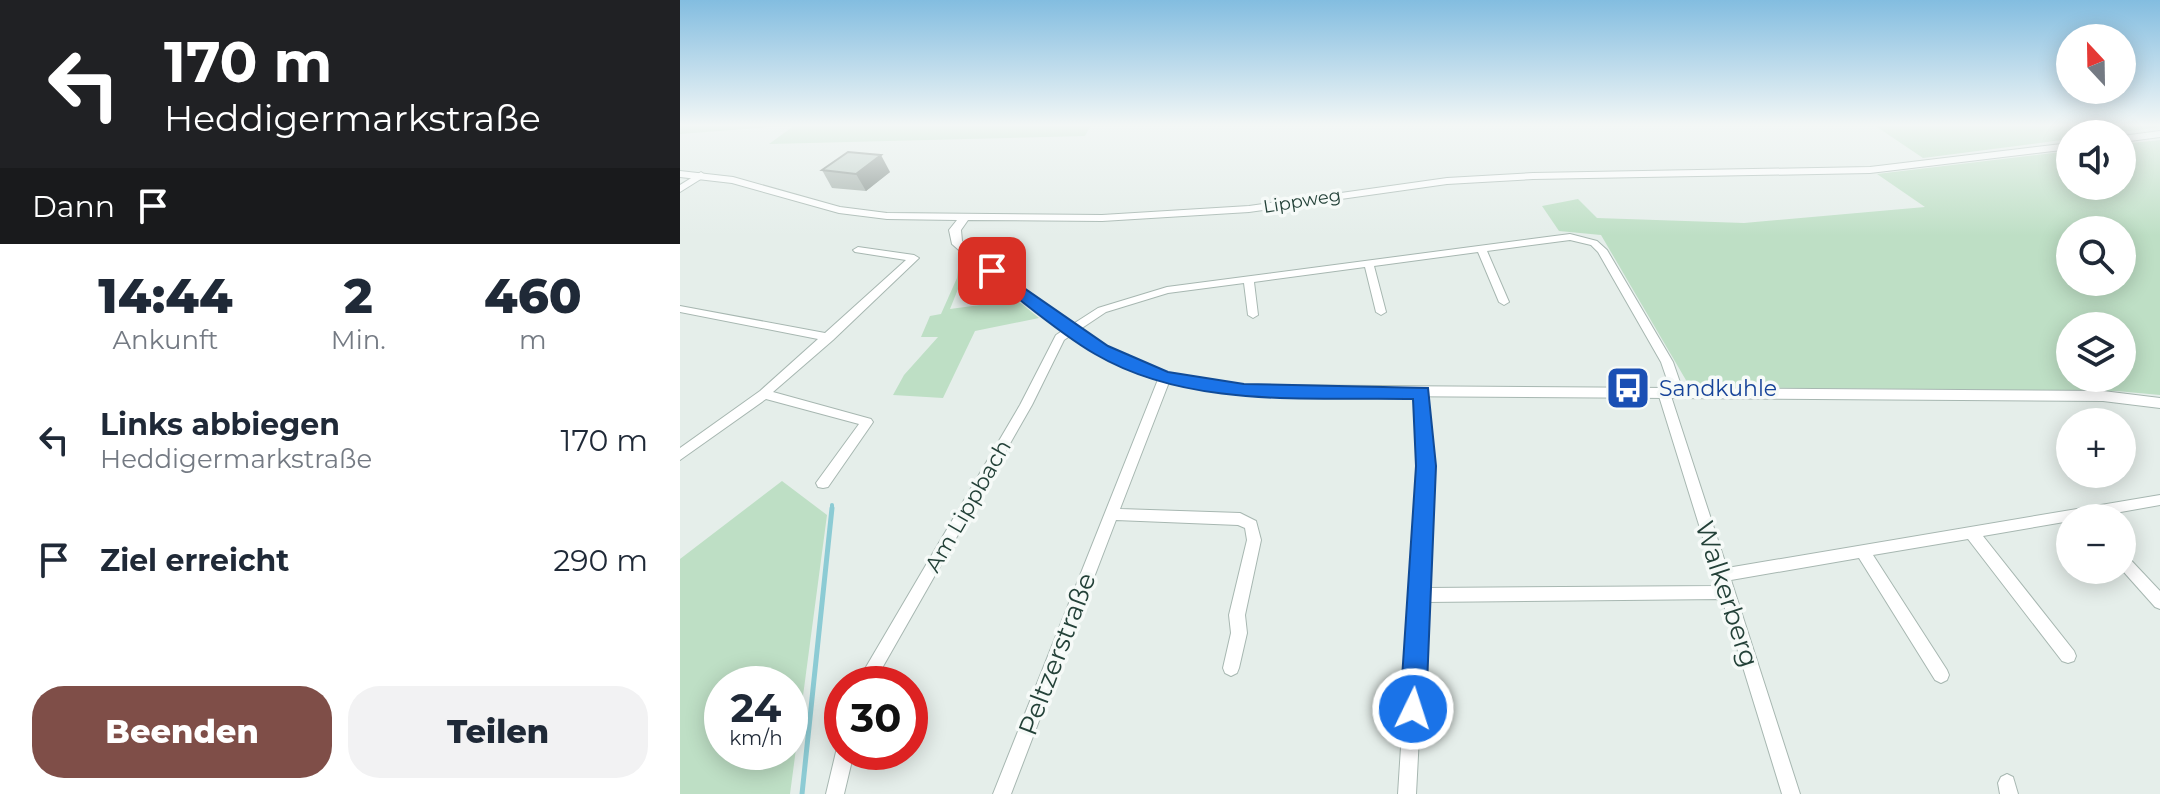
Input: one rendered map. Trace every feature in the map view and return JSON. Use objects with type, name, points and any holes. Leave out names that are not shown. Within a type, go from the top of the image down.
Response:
[{"type":"street","name":"Lippweg","points":[[680,174],[733,180],[839,210],[887,216],[1102,218],[1210,213],[1394,187],[1533,176],[1870,170],[1936,162]]},
{"type":"street","points":[[680,189],[701,175]]},
{"type":"street","points":[[964,218],[955,230],[956,242],[961,248],[1102,350],[1165,377],[1244,390],[2103,396],[2160,403]]},
{"type":"street","points":[[1071,328],[1102,310],[1167,290],[1557,237],[1582,239],[1602,250],[1667,362],[1671,394]]},
{"type":"street","points":[[1481,248],[1504,302]]},
{"type":"street","points":[[684,448],[764,394],[914,258],[858,250]]},
{"type":"street","points":[[1369,264],[1381,312]]},
{"type":"street","points":[[1249,280],[1253,315]]},
{"type":"street","points":[[680,309],[829,337]]},
{"type":"street","name":"Am Lippbach","points":[[874,666],[1026,405],[1060,338],[1071,328]]},
{"type":"street","name":"Peltzerstraße","points":[[1002,794],[1165,377]]},
{"type":"street","points":[[1407,794],[1421,595],[1426,466],[1421,392]]},
{"type":"street","points":[[764,394],[867,422],[823,483]]},
{"type":"street","name":"Walkerberg","points":[[1671,394],[1727,592],[1791,794]]},
{"type":"street","points":[[2136,505],[2160,500]]},
{"type":"street","points":[[1111,514],[1240,519],[1251,525],[1254,540],[1237,615],[1239,633],[1231,668]]},
{"type":"street","points":[[1722,575],[2056,520]]},
{"type":"street","points":[[1972,533],[2068,656]]},
{"type":"street","points":[[1863,552],[1941,675]]},
{"type":"street","points":[[2136,575],[2160,602]]},
{"type":"street","points":[[1421,595],[1727,592]]},
{"type":"street","points":[[835,794],[841,770]]},
{"type":"green space","points":[[1977,162],[2056,162],[2056,200],[2136,200],[2136,162],[2160,162],[2160,395],[2128,392],[2136,392],[2136,312],[2056,312],[2056,390],[1690,387],[1601,235],[1559,231],[1542,206],[1578,199],[1597,218],[1744,223],[1925,207],[1877,174]]},
{"type":"green space","points":[[967,265],[981,271],[964,274],[950,309],[1017,300],[1039,318],[975,331],[943,398],[893,395],[904,375],[938,337],[921,337],[930,316],[941,314],[958,269]]},
{"type":"green space","points":[[782,481],[827,515],[807,666],[704,666],[704,770],[793,770],[790,794],[680,794],[680,559]]},
{"type":"building","points":[[833,162],[872,162],[856,174],[822,170]]},
{"type":"waterway","points":[[802,794],[832,508]]},
{"type":"place","name":"Sandkuhle","points":[[1628,388]]},
{"type":"route","points":[[992,271],[1102,350],[1165,377],[1244,390],[1421,392],[1426,466],[1413,709]]}]
